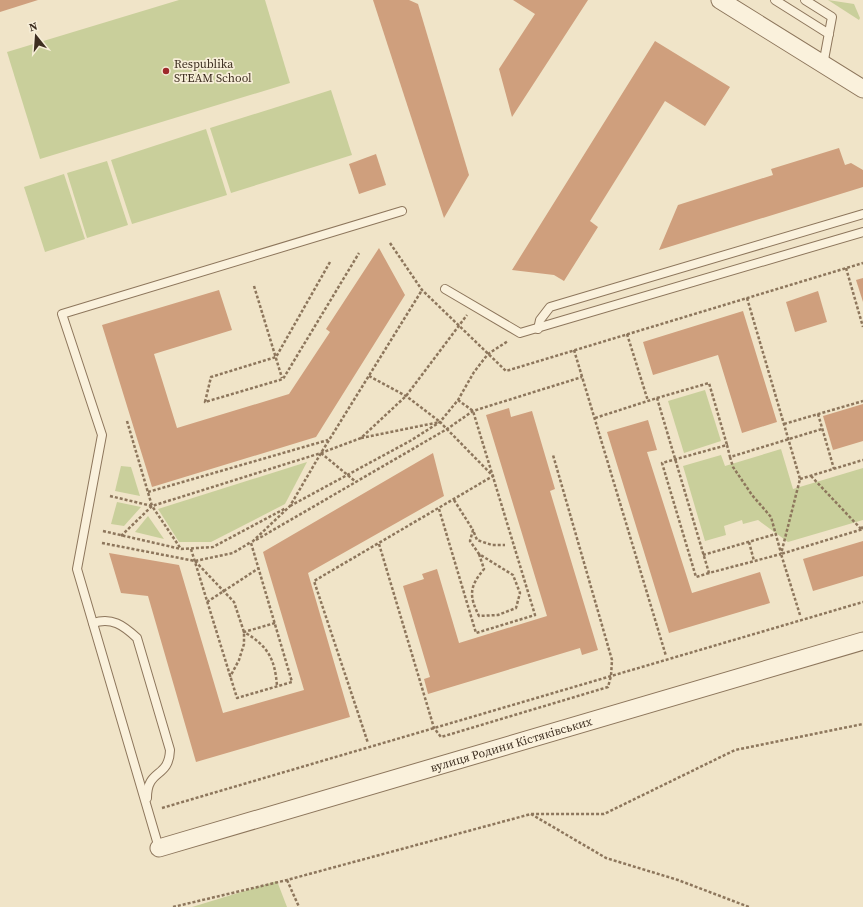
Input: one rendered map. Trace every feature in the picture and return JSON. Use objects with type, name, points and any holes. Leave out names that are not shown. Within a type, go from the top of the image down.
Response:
[{"type":"street","points":[[727,2],[823,65],[863,89]]},
{"type":"street","name":"вулиця Родини Кістяківських","points":[[159,848],[863,641]]},
{"type":"lane","points":[[775,0],[829,34]]},
{"type":"lane","points":[[805,0],[832,17],[823,65]]},
{"type":"lane","points":[[159,848],[77,568],[102,435],[62,314],[402,210]]},
{"type":"lane","points":[[538,329],[540,320],[550,307],[863,214]]},
{"type":"lane","points":[[445,289],[520,334],[863,232]]},
{"type":"lane","points":[[93,623],[103,619],[123,625],[137,638],[170,750],[169,762],[163,771],[153,776],[147,787],[147,809]]},
{"type":"path","points":[[390,243],[422,290],[506,372],[863,263]]},
{"type":"path","points":[[330,262],[276,357],[211,377],[205,402],[282,379],[359,253]]},
{"type":"path","points":[[846,268],[863,327]]},
{"type":"path","points":[[254,286],[282,379]]},
{"type":"path","points":[[251,543],[290,506],[422,290]]},
{"type":"path","points":[[747,298],[800,479],[781,554]]},
{"type":"path","points":[[361,438],[406,396],[474,306]]},
{"type":"path","points":[[103,531],[181,549],[213,547],[410,441],[440,422],[458,400],[474,372],[488,354],[520,334]]},
{"type":"path","points":[[627,334],[648,401]]},
{"type":"path","points":[[574,350],[666,656]]},
{"type":"path","points":[[370,376],[406,396],[440,422],[493,476]]},
{"type":"path","points":[[102,543],[195,560],[233,553],[447,429],[473,411],[582,377]]},
{"type":"path","points":[[595,418],[708,383],[733,467],[752,495],[771,517],[800,615]]},
{"type":"path","points":[[658,398],[709,573]]},
{"type":"path","points":[[438,509],[476,633],[535,615],[473,411],[458,400]]},
{"type":"path","points":[[784,424],[863,401]]},
{"type":"path","points":[[818,414],[834,469]]},
{"type":"path","points":[[127,421],[152,506],[181,549]]},
{"type":"path","points":[[121,536],[152,506],[321,453],[361,438],[440,422]]},
{"type":"path","points":[[730,457],[822,429]]},
{"type":"path","points":[[148,492],[329,440]]},
{"type":"path","points":[[727,445],[662,463],[696,577],[781,554],[862,529]]},
{"type":"path","points":[[321,453],[349,474],[356,482]]},
{"type":"path","points":[[379,544],[434,728],[441,737],[608,687],[611,676],[612,660],[553,455]]},
{"type":"path","points":[[800,479],[863,460]]},
{"type":"path","points":[[368,743],[314,581],[493,476]]},
{"type":"path","points":[[811,476],[862,529]]},
{"type":"path","points":[[110,496],[152,506]]},
{"type":"path","points":[[454,500],[478,540],[492,545],[505,545]]},
{"type":"path","points":[[473,530],[470,541],[479,554],[484,570],[472,586],[472,602],[479,616],[498,615],[516,608],[520,593],[513,575],[479,554]]},
{"type":"path","points":[[703,555],[776,534]]},
{"type":"path","points":[[749,542],[754,561]]},
{"type":"path","points":[[191,549],[237,698],[292,682],[251,543]]},
{"type":"path","points":[[195,560],[225,590],[234,602],[244,632],[244,644],[239,660],[230,677]]},
{"type":"path","points":[[207,602],[259,568]]},
{"type":"path","points":[[162,808],[863,602]]},
{"type":"path","points":[[244,632],[275,623]]},
{"type":"path","points":[[244,632],[259,641],[270,654],[276,671],[277,686]]},
{"type":"path","points":[[173,907],[287,880],[531,814],[604,814],[735,750],[863,724]]},
{"type":"path","points":[[531,814],[606,858],[678,880],[749,907]]},
{"type":"path","points":[[287,880],[299,907]]},
{"type":"green space","points":[[179,0],[265,0],[290,83],[40,159],[7,52]]},
{"type":"green space","points":[[828,0],[854,4],[860,18],[859,20]]},
{"type":"green space","points":[[331,90],[352,155],[231,193],[210,128]]},
{"type":"green space","points":[[206,129],[227,195],[132,224],[111,160]]},
{"type":"green space","points":[[107,161],[128,225],[87,238],[67,173]]},
{"type":"green space","points":[[64,174],[85,239],[45,252],[24,187]]},
{"type":"green space","points":[[705,390],[721,441],[684,453],[668,401]]},
{"type":"green space","points":[[781,449],[793,489],[863,468],[863,520],[788,542],[758,520],[743,524],[742,520],[724,526],[726,535],[705,541],[683,466],[721,455],[725,466]]},
{"type":"green space","points":[[307,462],[285,504],[211,542],[179,542],[158,509]]},
{"type":"green space","points":[[121,466],[131,467],[140,496],[115,491]]},
{"type":"green space","points":[[117,502],[141,507],[124,526],[111,524]]},
{"type":"green space","points":[[148,516],[164,539],[135,532]]},
{"type":"green space","points":[[277,881],[287,907],[192,907]]},
{"type":"building","points":[[0,0],[38,0],[0,12]]},
{"type":"building","points":[[373,0],[409,0],[418,4],[469,175],[444,218]]},
{"type":"building","points":[[513,0],[588,0],[512,117],[499,69],[535,14]]},
{"type":"building","points":[[655,41],[730,87],[705,126],[665,101],[590,221],[598,227],[564,281],[554,275],[512,270]]},
{"type":"building","points":[[839,148],[845,165],[851,163],[863,170],[863,187],[659,250],[678,205],[773,175],[771,169]]},
{"type":"building","points":[[376,154],[386,185],[359,194],[349,164]]},
{"type":"building","points":[[379,248],[405,295],[316,437],[152,487],[102,325],[219,290],[232,330],[154,354],[177,428],[289,394],[330,332],[326,329]]},
{"type":"building","points":[[863,278],[863,302],[856,280]]},
{"type":"building","points":[[818,291],[827,322],[795,332],[786,302]]},
{"type":"building","points":[[743,311],[777,422],[742,433],[718,355],[653,375],[643,342]]},
{"type":"building","points":[[863,404],[863,441],[833,450],[823,416]]},
{"type":"building","points":[[509,408],[511,417],[532,411],[555,489],[550,491],[598,650],[582,655],[580,648],[428,694],[424,679],[430,677],[403,586],[424,579],[422,574],[437,569],[459,643],[547,616],[486,415]]},
{"type":"building","points":[[648,420],[657,450],[647,452],[692,593],[760,572],[770,603],[669,633],[607,432]]},
{"type":"building","points":[[433,453],[444,496],[308,573],[350,717],[196,762],[148,596],[121,593],[109,553],[179,565],[223,713],[304,690],[263,552]]},
{"type":"building","points":[[863,541],[863,576],[813,591],[803,559]]},
{"type":"place","name":"Respublika STEAM School","points":[[166,71]]}]
